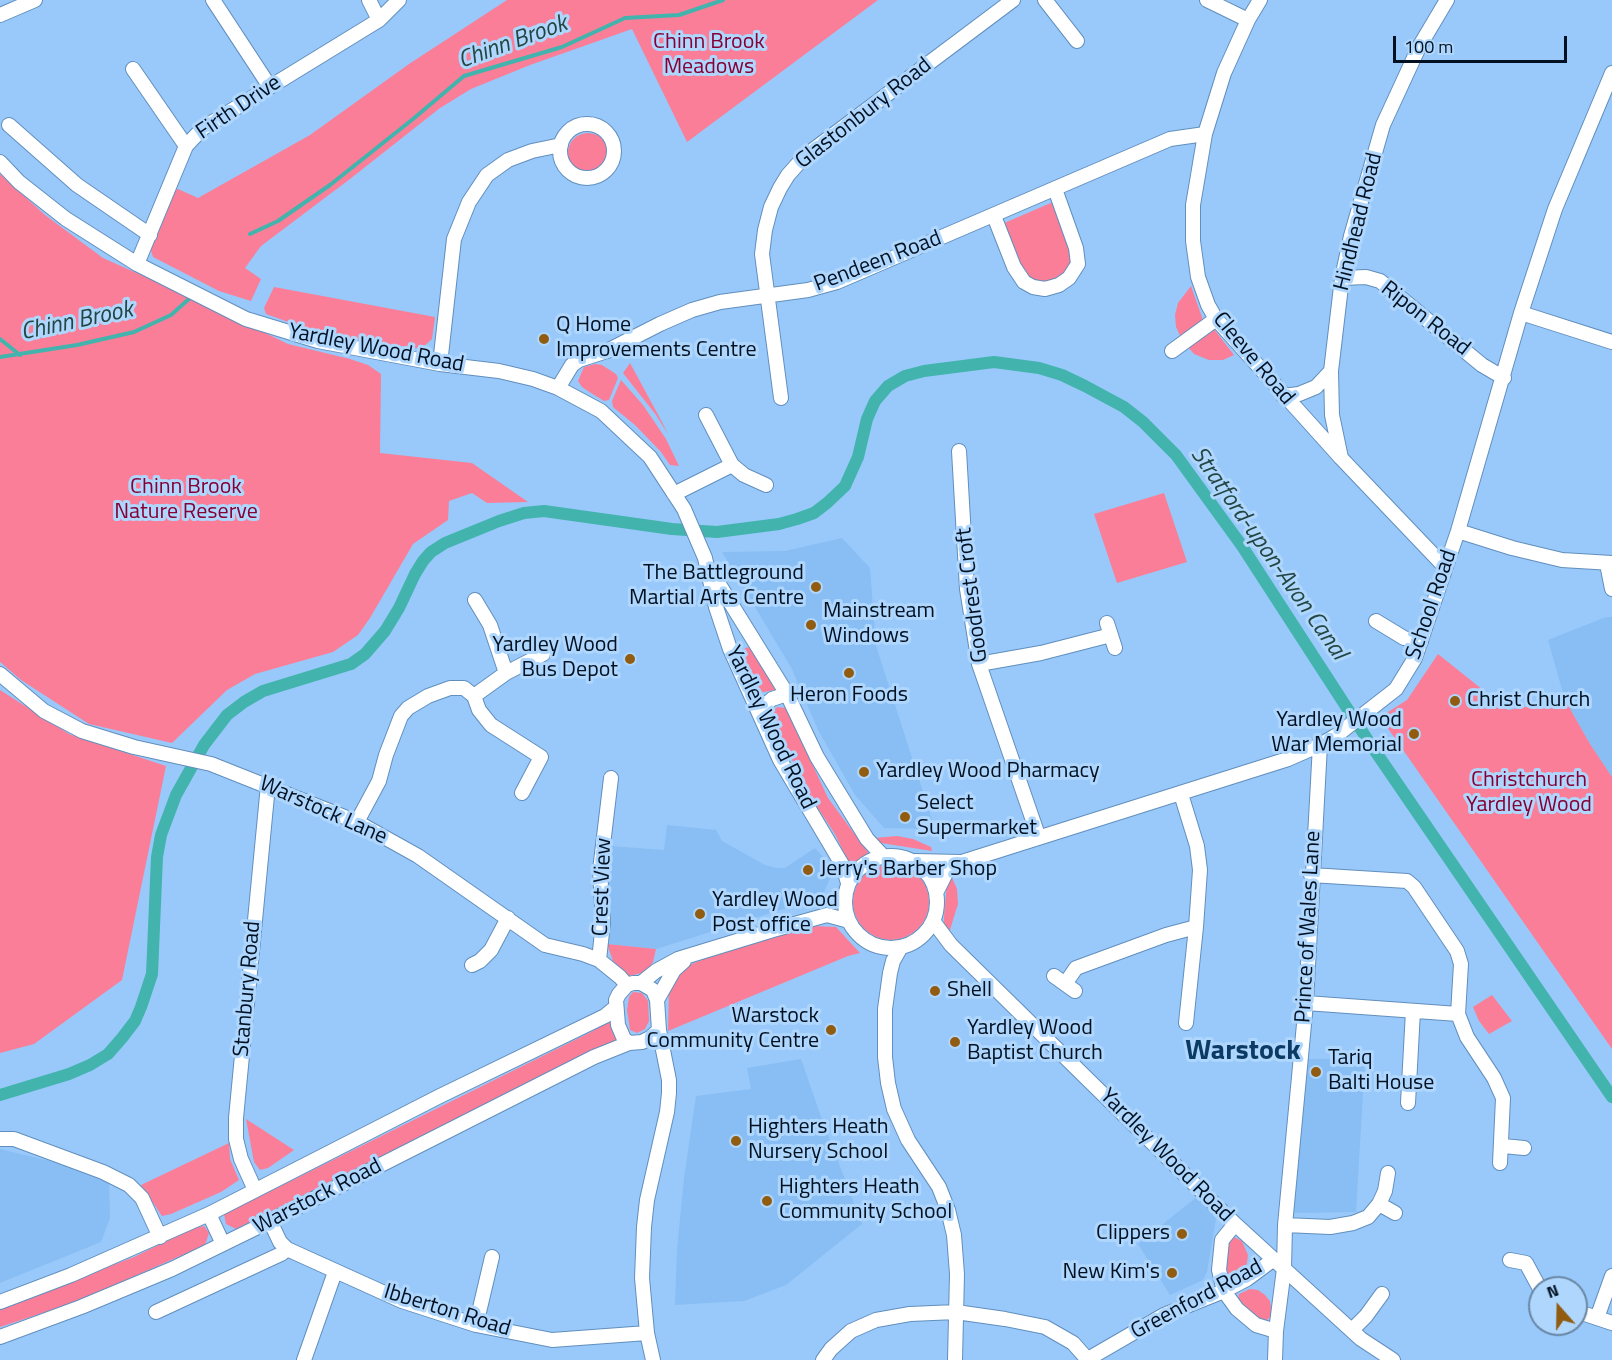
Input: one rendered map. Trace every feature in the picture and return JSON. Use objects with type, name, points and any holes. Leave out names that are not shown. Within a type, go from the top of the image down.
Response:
[{"type":"street","points":[[0,15],[35,0]]},
{"type":"street","points":[[213,0],[270,87]]},
{"type":"street","points":[[369,0],[379,20]]},
{"type":"street","name":"Firth Drive","points":[[137,264],[186,146],[203,128],[379,20],[399,0]]},
{"type":"street","name":"Glastonbury Road","points":[[781,398],[762,254],[771,207],[788,175],[805,156],[1013,0]]},
{"type":"street","points":[[1045,0],[1077,41]]},
{"type":"street","points":[[1207,0],[1248,20]]},
{"type":"street","name":"Cleeve Road","points":[[1260,0],[1248,20],[1224,73],[1205,134],[1193,205],[1193,241],[1198,277],[1208,305],[1216,319],[1341,458],[1444,566]]},
{"type":"street","name":"Hindhead Road","points":[[1341,458],[1332,415],[1331,371],[1342,278],[1383,125],[1419,47],[1446,0]]},
{"type":"street","points":[[133,69],[186,146]]},
{"type":"street","name":"School Road","points":[[936,893],[947,871],[962,862],[1288,759],[1320,745],[1377,706],[1396,689],[1408,671],[1421,642],[1444,566],[1458,531],[1521,313],[1555,209],[1612,73]]},
{"type":"street","points":[[9,125],[76,185],[150,235]]},
{"type":"street","name":"Pendeen Road","points":[[558,388],[572,365],[579,360],[607,351],[660,324],[720,302],[808,290],[837,282],[1170,139],[1205,134]]},
{"type":"street","points":[[440,364],[454,239],[469,202],[488,175],[508,160],[561,145]]},
{"type":"street","name":"Yardley Wood Road","points":[[0,162],[19,182],[66,219],[137,264],[246,319],[318,341],[440,364],[499,371],[532,379],[558,388],[601,411],[650,458],[674,494],[685,512],[707,562],[787,694],[817,757],[867,839],[883,856]]},
{"type":"street","points":[[994,216],[1014,267],[1024,282],[1033,288],[1045,289],[1059,285],[1068,278],[1078,264],[1076,248],[1055,189]]},
{"type":"street","name":"Ripon Road","points":[[1342,278],[1366,277],[1380,281],[1482,364],[1503,378]]},
{"type":"street","points":[[1521,313],[1612,342]]},
{"type":"street","points":[[1172,351],[1216,319]]},
{"type":"street","points":[[1284,396],[1299,394],[1316,387],[1331,371]]},
{"type":"street","points":[[706,415],[732,465],[744,475],[766,485]]},
{"type":"street","name":"Goodrest Croft","points":[[959,451],[967,589],[979,664],[1039,838]]},
{"type":"street","points":[[674,494],[732,465]]},
{"type":"street","points":[[1458,531],[1512,548],[1562,560],[1610,563],[1612,589]]},
{"type":"street","name":"Yardley Wood Road","points":[[707,562],[716,607],[730,649],[780,759],[843,866],[848,883]]},
{"type":"street","points":[[475,600],[490,625],[506,673]]},
{"type":"street","points":[[1376,621],[1404,638],[1421,642]]},
{"type":"street","points":[[979,664],[1041,653],[1111,635]]},
{"type":"street","points":[[730,649],[753,639]]},
{"type":"street","points":[[474,696],[506,673],[543,654]]},
{"type":"street","name":"Warstock Lane","points":[[0,674],[44,711],[82,731],[134,747],[211,764],[357,822],[418,856],[545,945],[599,960],[620,977],[634,984]]},
{"type":"street","points":[[357,822],[379,781],[401,716],[408,708],[428,696],[450,688],[464,688],[474,696],[479,710],[491,725],[541,757],[522,793]]},
{"type":"street","points":[[759,710],[772,699],[787,694]]},
{"type":"street","name":"Prince of Wales Lane","points":[[1275,1360],[1305,1003],[1320,745]]},
{"type":"street","name":"Crest View","points":[[599,960],[603,923],[600,870],[611,778]]},
{"type":"street","name":"Stanbury Road","points":[[255,1190],[241,1159],[236,1139],[236,1126],[268,785]]},
{"type":"street","points":[[1180,794],[1197,846],[1200,870],[1186,1023]]},
{"type":"street","points":[[879,947],[902,947],[919,939],[933,921],[938,904],[930,877],[915,861],[898,855],[883,856],[864,863],[853,874],[844,899],[849,921],[860,936],[879,947],[890,973]]},
{"type":"street","name":"School Road","points":[[915,861],[962,862]]},
{"type":"street","points":[[1311,875],[1407,881],[1414,887],[1460,956],[1458,1014],[1467,1037],[1494,1078],[1503,1098],[1503,1146],[1500,1163]]},
{"type":"street","points":[[665,1058],[635,1042],[624,1039],[618,1025],[616,1007],[619,994],[678,959],[828,915],[844,899]]},
{"type":"street","points":[[828,915],[849,921]]},
{"type":"street","points":[[472,965],[492,950],[508,918]]},
{"type":"street","name":"Yardley Wood Road","points":[[933,921],[948,941],[1235,1224],[1352,1330],[1393,1360]]},
{"type":"street","points":[[1065,984],[1076,968],[1166,935],[1196,927]]},
{"type":"street","points":[[919,939],[948,941]]},
{"type":"street","points":[[902,947],[893,961],[885,1009],[885,1057],[888,1083],[894,1109],[908,1140],[939,1187],[948,1210],[954,1235],[957,1274],[956,1360]]},
{"type":"street","points":[[657,1000],[674,969],[693,955]]},
{"type":"street","points":[[634,984],[653,990],[657,1000],[659,1030],[669,1093],[647,1200],[644,1227],[642,1278],[653,1360]]},
{"type":"street","points":[[1305,1003],[1458,1014]]},
{"type":"street","name":"Warstock Road","points":[[0,1302],[71,1275],[209,1214],[440,1096],[605,1016],[616,1007]]},
{"type":"street","points":[[1408,1103],[1413,1011]]},
{"type":"street","points":[[635,1042],[650,1038],[659,1030]]},
{"type":"street","name":"Warstock Road","points":[[0,1337],[91,1303],[172,1269],[594,1057],[635,1042]]},
{"type":"street","points":[[0,1139],[14,1139],[103,1172],[129,1185],[142,1198],[160,1237]]},
{"type":"street","points":[[1503,1146],[1524,1148]]},
{"type":"street","points":[[1285,1225],[1330,1227],[1353,1223],[1368,1217],[1379,1204],[1385,1191],[1388,1173]]},
{"type":"street","points":[[1379,1204],[1395,1213]]},
{"type":"street","points":[[209,1214],[223,1244]]},
{"type":"street","points":[[156,1312],[173,1297],[281,1254],[287,1249],[280,1242],[270,1221]]},
{"type":"street","points":[[1235,1224],[1222,1240],[1219,1270],[1224,1291],[1237,1309],[1256,1325],[1276,1330]]},
{"type":"street","name":"Ibberton Road","points":[[287,1249],[402,1301],[476,1325],[552,1340],[648,1333]]},
{"type":"street","points":[[476,1325],[492,1257]]},
{"type":"street","name":"Greenford Road","points":[[1088,1360],[1164,1315],[1224,1291],[1247,1279],[1274,1259]]},
{"type":"street","points":[[1510,1260],[1526,1263],[1533,1276]]},
{"type":"street","points":[[304,1360],[335,1272]]},
{"type":"street","points":[[1597,1318],[1612,1276]]},
{"type":"street","points":[[1352,1330],[1382,1294]]},
{"type":"street","points":[[823,1360],[831,1349],[851,1331],[876,1320],[910,1314],[956,1312],[1005,1318],[1045,1327],[1073,1344],[1088,1360]]},
{"type":"street","points":[[1588,1315],[1612,1323]]},
{"type":"shaded area","points":[[842,538],[870,568],[876,646],[935,829],[884,828],[855,795],[818,730],[792,669],[722,552],[785,551]]},
{"type":"shaded area","points":[[1606,617],[1612,617],[1612,777],[1565,700],[1548,640]]},
{"type":"shaded area","points":[[667,825],[716,830],[722,841],[765,865],[776,868],[785,868],[815,848],[834,869],[822,897],[656,949],[607,944],[606,880],[611,846],[664,850]]},
{"type":"shaded area","name":"Highters Heath Community School","points":[[801,1059],[862,1224],[786,1285],[744,1301],[675,1305],[677,1250],[684,1178],[696,1096],[751,1089],[747,1068]]},
{"type":"shaded area","points":[[1305,1059],[1365,1059],[1356,1212],[1291,1213]]},
{"type":"shaded area","points":[[0,1149],[54,1162],[109,1180],[110,1218],[101,1242],[0,1283]]},
{"type":"shaded area","points":[[1198,1196],[1216,1219],[1207,1272],[1203,1280],[1170,1295],[1138,1244]]},
{"type":"green space","name":"Chinn Brook Meadows","points":[[507,0],[878,0],[687,142],[632,29],[530,65],[471,89],[440,108],[261,246],[245,268],[261,279],[251,301],[219,291],[153,257],[150,247],[175,190],[178,189],[198,198],[310,135],[409,64]]},
{"type":"green space","points":[[588,133],[602,139],[608,153],[602,167],[588,173],[574,167],[568,153],[574,139]]},
{"type":"green space","name":"Chinn Brook Nature Reserve","points":[[0,174],[45,215],[103,258],[288,344],[350,359],[368,365],[381,374],[380,453],[472,463],[528,502],[487,503],[472,493],[449,501],[448,520],[413,544],[358,635],[333,652],[255,674],[227,690],[172,743],[89,724],[21,680],[0,662]]},
{"type":"green space","points":[[1053,202],[1074,261],[1065,278],[1043,287],[1023,275],[1002,224]]},
{"type":"green space","points":[[1191,286],[1204,323],[1182,340],[1176,327],[1175,315],[1178,303]]},
{"type":"green space","points":[[274,287],[435,317],[432,339],[421,349],[322,334],[266,314],[264,308]]},
{"type":"green space","points":[[1214,329],[1234,355],[1223,360],[1209,360],[1194,354],[1188,347]]},
{"type":"green space","points":[[630,363],[668,434],[623,373]]},
{"type":"green space","points":[[602,365],[616,374],[618,378],[609,400],[604,401],[582,387],[578,381],[584,367]]},
{"type":"green space","points":[[621,380],[643,405],[666,439],[679,466],[670,465],[635,425],[613,407],[612,401]]},
{"type":"green space","points":[[1164,493],[1187,562],[1117,583],[1094,514]]},
{"type":"green space","points":[[748,647],[753,649],[761,661],[775,690],[758,693],[741,654],[742,650]]},
{"type":"green space","name":"Christchurch Yardley Wood","points":[[1438,654],[1508,710],[1565,700],[1612,777],[1612,1049],[1380,717],[1407,700]]},
{"type":"green space","points":[[0,690],[69,734],[166,766],[122,980],[34,1044],[0,1053]]},
{"type":"green space","points":[[777,707],[786,708],[828,798],[870,855],[851,867],[835,834],[811,798],[770,715]]},
{"type":"green space","points":[[897,836],[913,839],[931,847],[932,851],[881,843],[875,841],[874,838]]},
{"type":"green space","points":[[891,864],[905,867],[918,875],[926,888],[929,902],[926,916],[918,929],[905,937],[891,940],[877,937],[864,929],[856,916],[853,902],[856,888],[864,875],[877,867]]},
{"type":"green space","points":[[951,875],[957,889],[958,904],[949,933],[944,927],[944,916],[947,883]]},
{"type":"green space","points":[[813,926],[836,927],[860,953],[668,1031],[669,991],[681,968],[712,956]]},
{"type":"green space","points":[[607,944],[656,949],[653,962],[646,972],[629,976],[613,961]]},
{"type":"green space","points":[[633,992],[642,993],[648,1001],[649,1021],[645,1029],[637,1033],[630,1030],[627,1010],[629,997]]},
{"type":"green space","points":[[1492,995],[1512,1021],[1489,1034],[1479,1021],[1473,1007]]},
{"type":"green space","points":[[611,1020],[619,1041],[560,1067],[236,1229],[226,1224],[224,1214]]},
{"type":"green space","points":[[246,1119],[294,1150],[268,1168],[260,1170],[254,1162]]},
{"type":"green space","points":[[229,1143],[230,1159],[239,1180],[221,1192],[162,1216],[141,1185]]},
{"type":"green space","points":[[204,1226],[209,1233],[205,1245],[76,1302],[0,1327],[0,1307],[134,1257],[193,1228]]},
{"type":"green space","points":[[1234,1237],[1242,1241],[1248,1255],[1244,1269],[1231,1277],[1226,1272],[1226,1261],[1229,1240]]},
{"type":"green space","points":[[1250,1289],[1258,1290],[1270,1301],[1272,1315],[1266,1321],[1258,1319],[1238,1299],[1239,1294]]},
{"type":"waterway","name":"Chinn Brook","points":[[250,234],[278,221],[330,185],[464,76],[562,47],[625,18],[679,15],[723,0]]},
{"type":"waterway","name":"Chinn Brook","points":[[0,357],[77,345],[134,332],[171,315],[190,298]]},
{"type":"waterway","points":[[0,339],[20,355]]},
{"type":"waterway","name":"Stratford-upon-Avon Canal","points":[[0,1095],[69,1074],[90,1065],[108,1054],[122,1038],[135,1021],[152,974],[157,857],[161,835],[176,795],[204,745],[227,715],[263,691],[351,664],[365,654],[385,631],[415,574],[431,552],[445,543],[499,521],[524,513],[544,511],[672,529],[717,532],[779,524],[797,519],[814,513],[845,486],[858,457],[867,419],[875,401],[888,386],[905,376],[924,371],[994,362],[1039,368],[1062,375],[1085,386],[1124,407],[1143,422],[1176,455],[1242,546],[1371,745],[1612,1097]]},
{"type":"place","name":"Q Home Improvements Centre","points":[[544,339]]},
{"type":"place","name":"The Battleground Martial Arts Centre","points":[[816,587]]},
{"type":"place","name":"Mainstream Windows","points":[[811,625]]},
{"type":"place","name":"Yardley Wood Bus Depot","points":[[630,659]]},
{"type":"place","name":"Heron Foods","points":[[849,673]]},
{"type":"place","name":"Christ Church","points":[[1455,701]]},
{"type":"place","name":"Yardley Wood War Memorial","points":[[1414,734]]},
{"type":"place","name":"Yardley Wood Pharmacy","points":[[864,772]]},
{"type":"place","name":"Select Supermarket","points":[[905,817]]},
{"type":"place","name":"Jerry's Barber Shop","points":[[808,870]]},
{"type":"place","name":"Yardley Wood Post office","points":[[700,914]]},
{"type":"place","name":"Shell","points":[[935,991]]},
{"type":"place","name":"Warstock Community Centre","points":[[831,1030]]},
{"type":"place","name":"Yardley Wood Baptist Church","points":[[955,1042]]},
{"type":"place","name":"Tariq Balti House","points":[[1316,1072]]},
{"type":"place","name":"Highters Heath Nursery School","points":[[736,1141]]},
{"type":"place","name":"Highters Heath Community School","points":[[767,1201]]},
{"type":"place","name":"Clippers","points":[[1182,1234]]},
{"type":"place","name":"New Kim's","points":[[1172,1273]]},
{"type":"district","name":"Warstock","points":[[1243,1052]]}]
